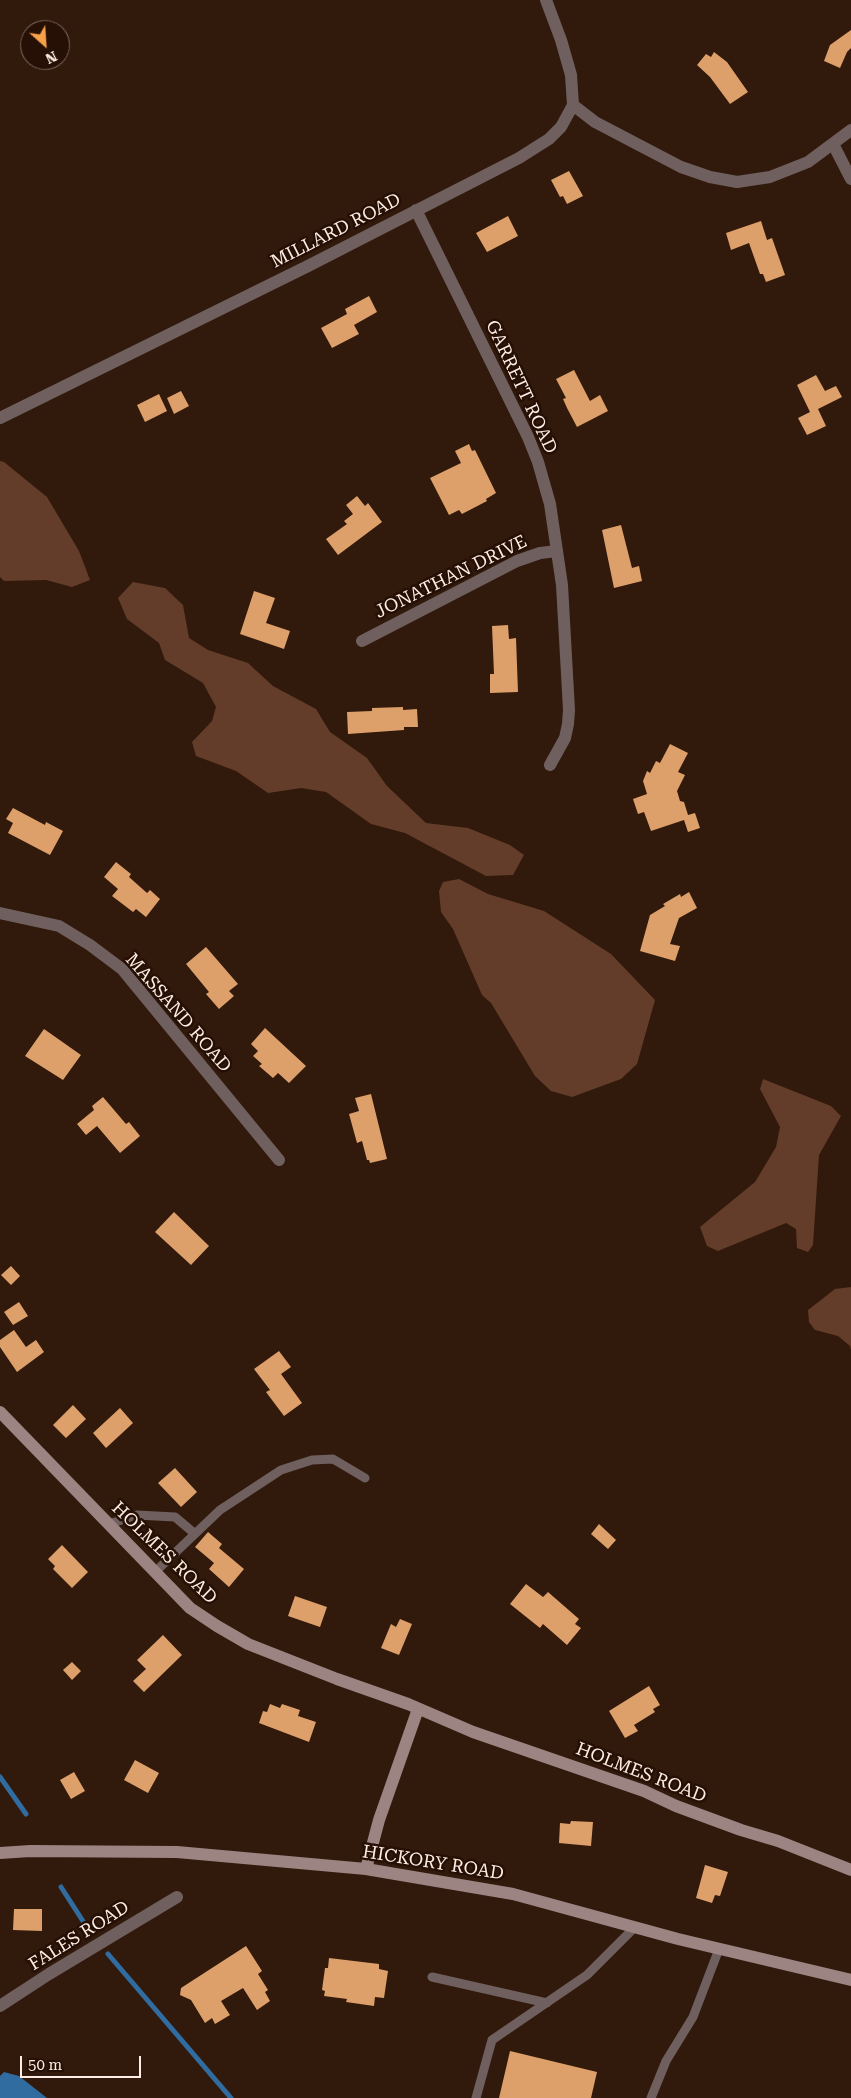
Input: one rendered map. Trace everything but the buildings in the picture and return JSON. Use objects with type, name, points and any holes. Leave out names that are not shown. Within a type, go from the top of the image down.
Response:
[{"type":"street","points":[[546,0],[561,40],[571,76],[574,105],[595,122],[681,167],[710,177],[737,182],[770,178],[808,162],[851,130]]},
{"type":"street","name":"MILLARD ROAD","points":[[0,418],[308,266],[518,158],[549,139],[561,127],[574,105]]},
{"type":"street","points":[[833,144],[851,179]]},
{"type":"street","name":"GARRETT ROAD","points":[[416,210],[528,437],[538,462],[550,504],[562,586],[568,724],[565,738],[550,765]]},
{"type":"street","name":"JONATHAN DRIVE","points":[[362,641],[516,561],[540,553],[557,550]]},
{"type":"street","name":"MASSAND ROAD","points":[[0,912],[59,926],[90,945],[122,970],[279,1160]]},
{"type":"street","name":"HOLMES ROAD","points":[[0,1412],[190,1608],[248,1644],[473,1732],[644,1791],[684,1809],[741,1830],[778,1841],[851,1870]]},
{"type":"street","points":[[366,1869],[380,1820],[418,1709]]},
{"type":"street","name":"HICKORY ROAD","points":[[0,1853],[30,1851],[177,1852],[366,1869],[512,1894],[634,1928],[851,1980]]},
{"type":"street","name":"FALES ROAD","points":[[0,2006],[49,1974],[177,1897]]},
{"type":"lane","points":[[155,1572],[220,1510],[281,1470],[312,1460],[333,1459],[365,1478]]},
{"type":"lane","points":[[108,1524],[137,1515],[175,1517],[194,1533]]},
{"type":"lane","points":[[476,2098],[492,2040],[587,1975],[634,1928]]},
{"type":"lane","points":[[651,2098],[666,2061],[693,2018],[719,1949]]},
{"type":"lane","points":[[432,1977],[547,2003]]},
{"type":"shaded area","points":[[0,461],[4,462],[47,497],[79,551],[90,580],[72,587],[46,580],[4,581],[0,577]]},
{"type":"shaded area","points":[[133,582],[165,588],[183,605],[189,638],[208,650],[248,663],[273,686],[316,709],[330,732],[367,758],[387,786],[426,823],[468,828],[510,845],[524,855],[513,875],[486,876],[405,833],[371,824],[326,792],[301,788],[268,793],[236,771],[196,756],[192,742],[212,721],[216,707],[203,683],[165,660],[159,643],[127,619],[118,598]]},
{"type":"shaded area","points":[[459,879],[488,894],[544,911],[611,954],[655,1000],[637,1064],[621,1079],[572,1097],[551,1091],[535,1076],[491,1003],[482,995],[453,929],[441,912],[439,891],[443,882]]},
{"type":"shaded area","points":[[763,1079],[831,1106],[841,1116],[819,1155],[813,1245],[808,1252],[797,1248],[796,1229],[786,1223],[718,1251],[707,1246],[700,1227],[755,1182],[776,1147],[780,1127],[760,1089]]},
{"type":"shaded area","points":[[851,1287],[851,1350],[850,1346],[838,1336],[815,1330],[809,1322],[808,1310],[835,1289]]},
{"type":"water","points":[[4,2072],[19,2076],[47,2098],[0,2098],[0,2076]]},
{"type":"waterway","points":[[0,1777],[26,1814]]},
{"type":"waterway","points":[[61,1887],[90,1932]]},
{"type":"waterway","points":[[108,1954],[231,2098]]}]
